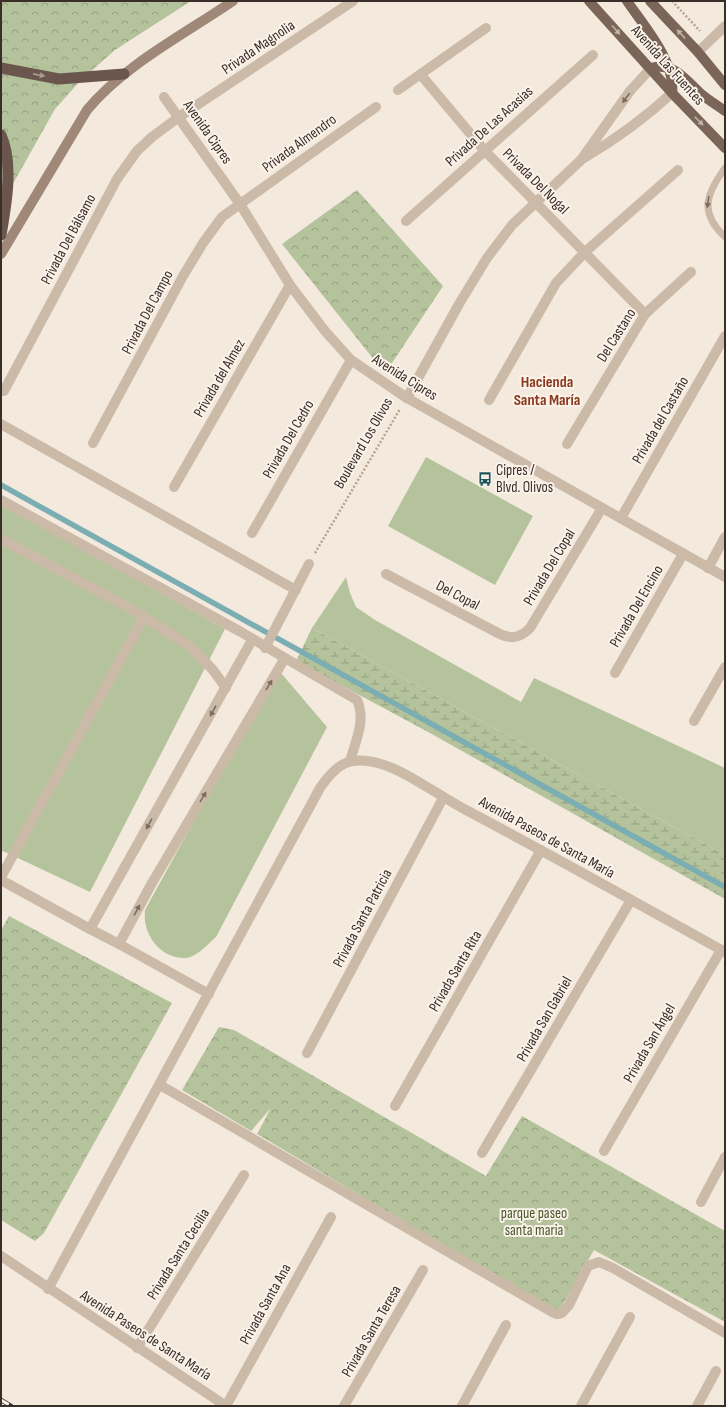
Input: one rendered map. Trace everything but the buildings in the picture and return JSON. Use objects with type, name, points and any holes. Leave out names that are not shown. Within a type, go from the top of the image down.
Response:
[{"type":"highway","points":[[1,68],[59,79],[124,74]]},
{"type":"highway","points":[[1,136],[4,141],[8,173],[1,235]]},
{"type":"main road","points":[[1,254],[86,110],[101,92],[124,74],[233,1]]},
{"type":"main road","name":"Avenida Las Fuentes","points":[[589,1],[651,68],[672,94],[725,148]]},
{"type":"main road","points":[[627,1],[656,44],[668,67],[672,83],[672,94]]},
{"type":"main road","name":"Avenida Las Fuentes","points":[[650,1],[698,52],[725,85]]},
{"type":"main road","points":[[651,68],[668,67],[679,72],[701,94],[725,112]]},
{"type":"street","name":"Privada Magnolia","points":[[179,117],[353,1]]},
{"type":"street","points":[[698,52],[725,26]]},
{"type":"street","points":[[398,90],[486,28]]},
{"type":"street","name":"Privada De Las Acasias","points":[[406,221],[484,150],[593,55]]},
{"type":"street","name":"Boulevard Los Olivos","points":[[406,398],[487,258],[512,225],[581,160],[630,91],[651,68]]},
{"type":"street","name":"Privada Del Nogal","points":[[421,75],[484,150],[645,314]]},
{"type":"street","name":"Boulevard Los Olivos","points":[[581,160],[611,142],[649,114],[672,94]]},
{"type":"street","name":"Avenida Cipres","points":[[164,97],[240,204],[290,285],[325,331],[351,360],[406,398],[725,578]]},
{"type":"street","name":"Privada Almendro","points":[[240,204],[376,107]]},
{"type":"street","name":"Privada Del Bálsamo","points":[[4,391],[117,179],[138,151],[152,137],[179,117]]},
{"type":"street","points":[[489,400],[556,283],[585,252],[678,170]]},
{"type":"street","name":"Privada Del Campo","points":[[93,443],[203,242],[222,217],[240,204]]},
{"type":"street","name":"Del Castano","points":[[567,444],[645,314],[691,272]]},
{"type":"street","name":"Privada del Almez","points":[[174,487],[290,285]]},
{"type":"street","name":"Privada del Castaño","points":[[621,518],[725,336]]},
{"type":"street","name":"Privada Del Cedro","points":[[252,533],[351,360]]},
{"type":"street","points":[[1,424],[296,590]]},
{"type":"street","points":[[1,500],[241,632],[265,648],[357,700],[361,710],[361,721],[350,761],[338,766],[320,788],[48,1289]]},
{"type":"street","name":"Privada Del Copal","points":[[517,637],[530,628],[602,508]]},
{"type":"street","points":[[708,568],[725,537]]},
{"type":"street","points":[[1,539],[144,617],[192,648],[226,688]]},
{"type":"street","name":"Privada Del Encino","points":[[615,673],[683,554]]},
{"type":"street","points":[[265,648],[309,564]]},
{"type":"street","name":"Del Copal","points":[[386,574],[506,637],[517,637]]},
{"type":"street","points":[[144,617],[1,878],[209,994]]},
{"type":"street","points":[[90,929],[252,640]]},
{"type":"street","points":[[119,944],[152,883],[285,658]]},
{"type":"street","points":[[694,721],[725,667]]},
{"type":"street","name":"Avenida Paseos de Santa María","points":[[350,761],[381,763],[400,771],[443,798],[542,850],[723,951]]},
{"type":"street","name":"Privada Santa Patricia","points":[[307,1053],[443,798]]},
{"type":"street","name":"Privada Santa Rita","points":[[395,1106],[542,850]]},
{"type":"street","name":"Privada San Gabriel","points":[[482,1153],[631,900]]},
{"type":"street","name":"Privada San Ángel","points":[[604,1150],[723,951]]},
{"type":"street","points":[[160,1085],[552,1312],[557,1314],[566,1310],[588,1266],[599,1262],[613,1268],[725,1333]]},
{"type":"street","points":[[701,1202],[725,1157]]},
{"type":"street","name":"Privada Santa Cecilia","points":[[137,1348],[244,1175]]},
{"type":"street","name":"Privada Santa Ana","points":[[226,1406],[331,1217]]},
{"type":"street","name":"Avenida Paseos de Santa María","points":[[1,1256],[48,1289],[226,1406]]},
{"type":"street","name":"Privada Santa Teresa","points":[[344,1406],[423,1270]]},
{"type":"street","points":[[581,1406],[630,1317]]},
{"type":"street","points":[[462,1406],[506,1325]]},
{"type":"street","points":[[697,1406],[716,1371]]},
{"type":"lane","points":[[725,168],[709,194],[707,211],[715,228],[725,237]]},
{"type":"path","points":[[672,1],[709,41]]},
{"type":"path","name":"Boulevard Los Olivos","points":[[309,564],[406,398]]},
{"type":"green space","points":[[1,1],[191,1],[115,50],[80,81],[55,109],[1,205]]},
{"type":"green space","points":[[357,190],[443,286],[392,363],[386,366],[375,361],[282,244]]},
{"type":"green space","points":[[426,457],[533,516],[495,585],[388,526]]},
{"type":"green space","points":[[1,504],[225,629],[90,892],[3,851],[1,853]]},
{"type":"green space","points":[[346,577],[350,593],[356,607],[375,620],[521,702],[534,678],[725,768],[725,855],[312,628]]},
{"type":"green space","points":[[312,628],[725,855],[725,899],[430,733],[296,661]]},
{"type":"green space","points":[[281,673],[327,727],[216,937],[202,950],[190,957],[177,957],[168,954],[161,950],[150,936],[146,928],[145,910],[268,686]]},
{"type":"green space","points":[[9,916],[172,1003],[44,1233],[35,1241],[1,1220],[1,930]]},
{"type":"green space","name":"parque paseo santa maria","points":[[219,1027],[234,1030],[486,1176],[522,1116],[725,1231],[725,1322],[594,1250],[558,1313],[257,1134],[271,1108],[251,1131],[182,1090]]},
{"type":"waterway","points":[[1,485],[725,887]]},
{"type":"railway","points":[[1,1400],[11,1406]]},
{"type":"place","name":"Cipres / Blvd. Olivos","points":[[485,479]]},
{"type":"district","name":"Hacienda Santa María","points":[[547,390]]}]
